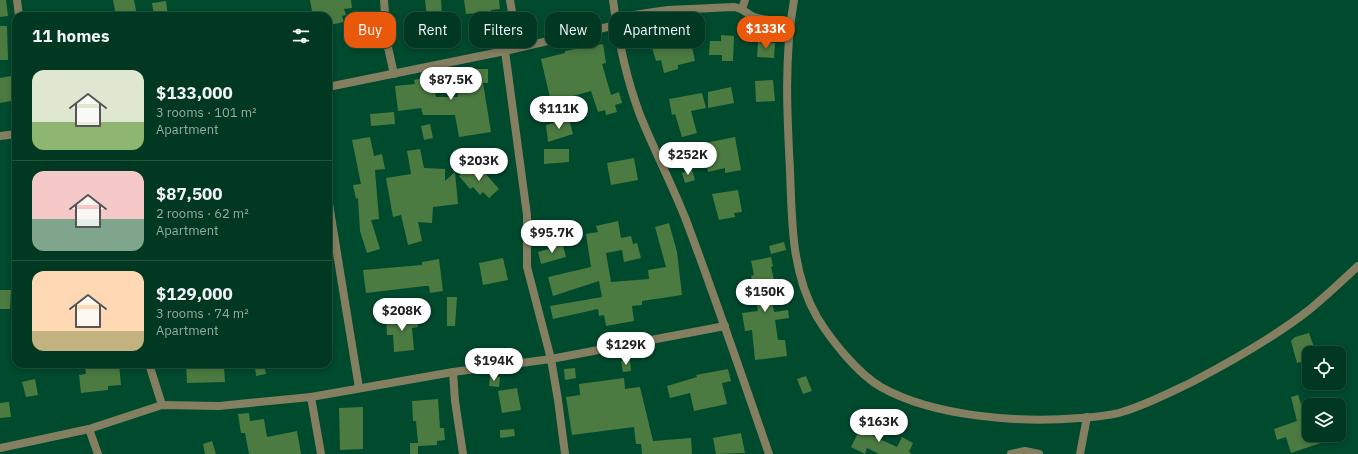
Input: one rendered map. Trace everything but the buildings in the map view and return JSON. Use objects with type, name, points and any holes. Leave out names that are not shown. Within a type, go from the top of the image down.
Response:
[{"type":"street","points":[[17,0],[18,12]]},
{"type":"street","points":[[384,0],[387,42],[394,74]]},
{"type":"street","points":[[510,0],[512,12]]},
{"type":"street","points":[[613,0],[614,12]]},
{"type":"street","points":[[742,9],[745,0]]},
{"type":"street","points":[[794,0],[790,22],[787,126],[794,244],[798,271],[808,300],[831,338],[870,380],[883,388],[923,404],[995,417],[1031,419],[1087,417],[1122,412],[1157,399],[1238,357],[1308,311],[1358,266]]},
{"type":"street","points":[[655,12],[731,7],[742,9],[751,16],[759,19],[790,22]]},
{"type":"street","points":[[537,43],[609,27]]},
{"type":"street","points":[[332,86],[515,48]]},
{"type":"street","points":[[621,48],[630,86],[640,114],[665,169],[725,326],[769,454]]},
{"type":"street","points":[[505,51],[527,215],[527,267],[551,359],[565,454]]},
{"type":"street","points":[[0,136],[12,134]]},
{"type":"street","points":[[332,223],[359,388]]},
{"type":"street","points":[[0,448],[88,429],[162,405],[219,406],[311,397],[453,372],[551,359],[725,326]]},
{"type":"street","points":[[150,368],[162,405]]},
{"type":"street","points":[[453,372],[455,402],[463,454]]},
{"type":"street","points":[[311,397],[321,454]]},
{"type":"street","points":[[1080,454],[1087,417]]},
{"type":"street","points":[[88,429],[98,454]]},
{"type":"street","points":[[1011,454],[1025,451],[1039,454]]}]
